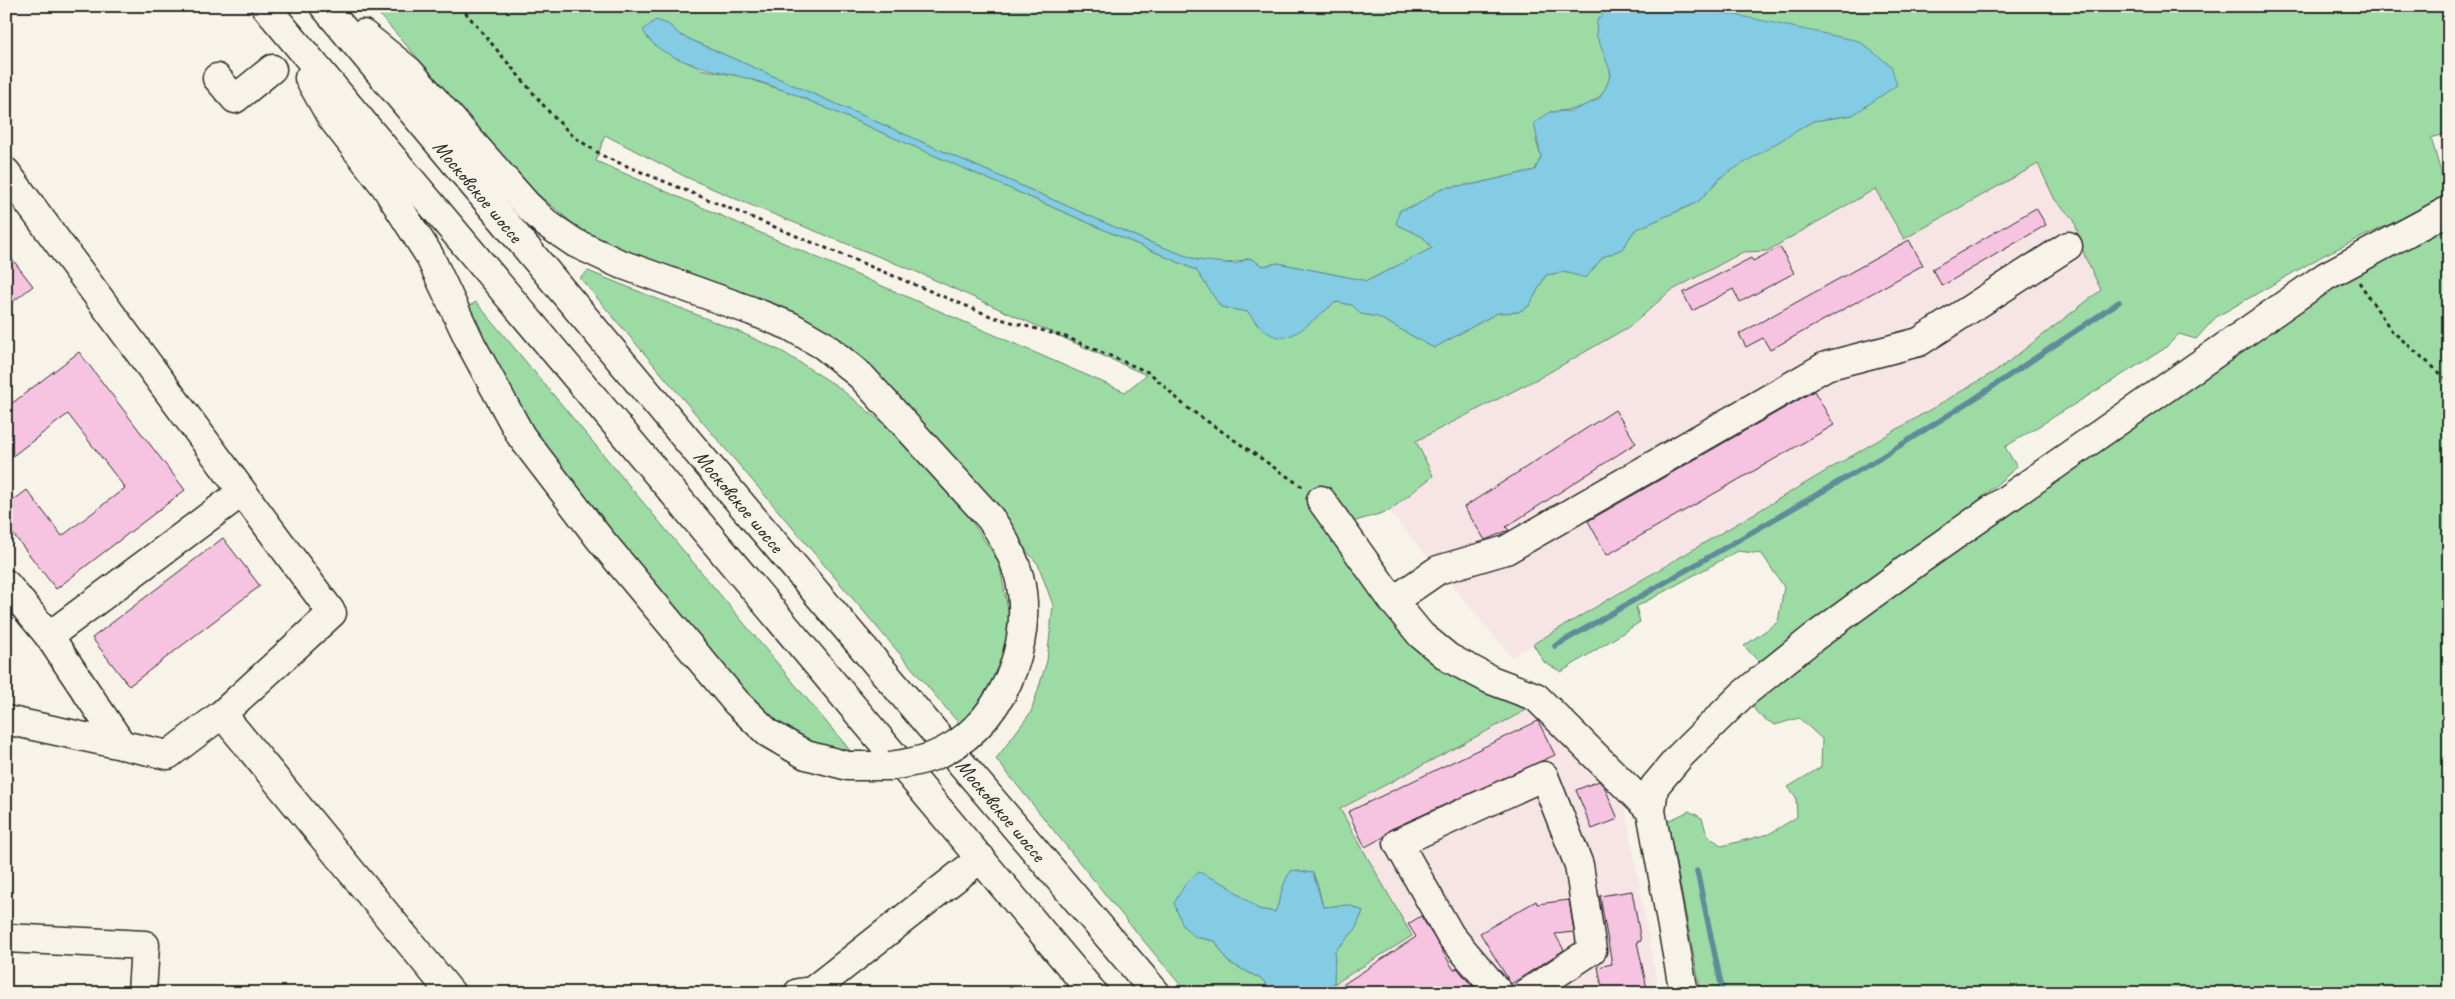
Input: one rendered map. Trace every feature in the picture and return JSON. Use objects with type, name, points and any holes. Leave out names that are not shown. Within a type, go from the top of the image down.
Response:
[{"type":"main road","name":"Московское шоссе","points":[[324,6],[703,459],[1156,993]]},
{"type":"main road","points":[[270,12],[331,117],[385,186],[430,255],[472,346],[521,436],[593,531],[736,702],[768,733],[786,746],[826,762],[848,766],[890,766],[932,756],[951,746],[968,733],[997,700],[1016,662],[1021,640],[1022,597],[1019,576],[1012,555],[990,518],[861,376],[823,345],[790,326],[752,310],[618,263],[575,243],[547,224],[527,205],[409,71],[330,6]]},
{"type":"main road","name":"Московское шоссе","points":[[270,12],[1093,993]]},
{"type":"main road","points":[[217,78],[235,99],[272,69]]},
{"type":"main road","points":[[6,172],[332,613],[222,714],[168,755],[6,720]]},
{"type":"main road","points":[[1684,993],[1651,811],[1654,786],[1680,756],[1742,695],[1813,638],[1921,559],[2326,276],[2449,210]]},
{"type":"main road","points":[[1393,602],[1438,570],[1506,550],[1826,366],[1919,342],[2068,246]]},
{"type":"main road","points":[[49,636],[242,492]]},
{"type":"main road","points":[[1321,500],[1393,602],[1421,635],[1448,658],[1490,680],[1536,697],[1651,811]]},
{"type":"main road","points":[[6,584],[49,636],[122,745]]},
{"type":"main road","points":[[222,714],[452,993]]},
{"type":"main road","points":[[1499,993],[1450,935],[1398,843],[1544,776],[1579,865],[1592,950],[1533,991]]},
{"type":"main road","points":[[798,993],[812,991],[981,858]]},
{"type":"main road","points":[[6,938],[144,945],[142,993]]},
{"type":"path","points":[[460,6],[550,114],[574,137],[605,157],[993,317],[1066,337],[1150,373],[1185,406],[1321,500]]},
{"type":"path","points":[[2347,264],[2391,330],[2449,381]]},
{"type":"shaded area","points":[[2038,164],[2055,200],[2074,220],[2085,257],[2101,289],[2000,369],[1512,657],[1389,511],[1433,476],[1416,441],[1543,376],[1632,325],[1669,292],[1743,252],[1767,250],[1876,189],[1904,239]]},
{"type":"shaded area","points":[[1532,707],[1624,801],[1659,993],[1321,993],[1411,936],[1340,809]]},
{"type":"green space","points":[[372,6],[1621,6],[1608,10],[1596,34],[1606,53],[1609,64],[1608,84],[1603,93],[1589,104],[1570,110],[1550,112],[1536,140],[1541,157],[1535,170],[1475,184],[1442,188],[1415,206],[1400,210],[1397,224],[1423,237],[1432,248],[1367,281],[1278,263],[1263,266],[1250,258],[1237,262],[1223,263],[1210,262],[1183,255],[1144,240],[680,35],[668,24],[647,38],[670,54],[701,69],[743,77],[794,94],[1196,270],[1221,307],[1248,312],[1261,330],[1323,312],[1336,302],[1352,305],[1361,314],[1378,317],[1434,348],[1497,313],[1518,312],[1529,306],[1546,275],[1564,272],[1586,277],[1603,257],[1622,249],[1635,230],[1698,202],[1721,177],[1813,121],[1853,115],[1767,23],[1693,6],[2449,6],[2449,133],[2431,138],[2448,197],[2326,254],[2216,317],[2196,339],[2179,334],[2164,349],[2005,447],[2017,467],[1944,530],[1761,664],[1744,646],[1778,622],[1784,587],[1762,554],[1738,551],[1636,607],[1640,622],[1561,672],[1544,662],[1533,644],[1999,369],[2101,290],[2085,257],[2074,220],[2055,200],[2038,164],[1904,239],[1875,189],[1767,251],[1743,252],[1669,292],[1632,325],[1543,376],[1416,441],[1433,476],[1389,511],[1329,529],[1388,616],[1532,707],[1340,809],[1412,936],[1334,984],[1335,951],[1355,930],[1363,911],[1349,905],[1323,907],[1313,873],[1292,871],[1284,885],[1275,912],[1258,909],[1227,885],[1195,937],[1215,941],[1228,962],[1263,980],[1273,993],[1187,993],[996,759],[1031,712],[1047,661],[1053,605],[1038,564],[865,367],[596,243],[533,190]],"holes":[[[605,135],[686,177],[917,272],[1146,375],[1125,392],[596,161]]]},
{"type":"green space","points":[[2449,221],[2449,993],[1701,993],[1668,821],[1689,811],[1702,818],[1707,835],[1722,846],[1769,834],[1797,817],[1796,797],[1788,787],[1821,767],[1822,739],[1799,718],[1775,725],[1754,709],[1750,700],[2334,281]]},
{"type":"green space","points":[[588,271],[742,333],[783,352],[837,386],[886,426],[968,516],[999,562],[1010,620],[1002,662],[990,694],[962,727],[580,278]]},
{"type":"green space","points":[[476,302],[858,760],[827,752],[781,725],[737,684],[570,480],[506,392],[466,308]]},
{"type":"water","points":[[1621,6],[1693,6],[1859,41],[1891,66],[1897,85],[1853,115],[1813,121],[1721,177],[1698,202],[1635,230],[1622,249],[1603,257],[1586,278],[1564,272],[1546,275],[1529,306],[1518,312],[1497,313],[1434,348],[1378,317],[1361,314],[1352,305],[1336,302],[1302,330],[1282,337],[1271,335],[1260,327],[1248,312],[1221,307],[1196,270],[794,94],[755,80],[702,67],[673,56],[650,41],[643,30],[656,20],[668,24],[680,35],[1144,240],[1197,260],[1235,264],[1250,258],[1263,266],[1278,263],[1367,281],[1432,248],[1423,237],[1396,224],[1400,210],[1415,206],[1442,188],[1475,184],[1535,170],[1541,157],[1534,123],[1550,112],[1572,111],[1599,99],[1606,87],[1611,73],[1596,34],[1597,20],[1608,10]]},
{"type":"water","points":[[1292,870],[1313,873],[1323,907],[1349,905],[1363,911],[1355,930],[1335,951],[1334,984],[1321,993],[1273,993],[1263,980],[1228,962],[1215,941],[1195,937],[1183,926],[1174,903],[1186,883],[1199,872],[1227,885],[1258,909],[1275,912],[1284,885]]},
{"type":"building","points":[[2036,208],[2046,225],[1942,286],[1932,269]]},
{"type":"building","points":[[1909,240],[1923,265],[1770,350],[1763,338],[1746,347],[1739,334]]},
{"type":"building","points":[[1780,247],[1794,273],[1740,302],[1733,289],[1692,311],[1683,293],[1751,258],[1753,261]]},
{"type":"building","points":[[6,251],[33,286],[6,307]]},
{"type":"building","points":[[79,352],[185,490],[56,589],[6,525],[6,506],[27,490],[62,536],[125,488],[68,414],[6,461],[6,408]]},
{"type":"building","points":[[1814,391],[1834,425],[1607,555],[1588,521]]},
{"type":"building","points":[[1615,410],[1636,443],[1506,527],[1509,530],[1485,540],[1464,507]]},
{"type":"building","points":[[223,538],[260,586],[129,686],[92,638]]},
{"type":"building","points":[[1538,721],[1555,755],[1391,829],[1384,837],[1365,847],[1348,812]]},
{"type":"building","points":[[1599,781],[1605,788],[1618,819],[1592,829],[1576,790]]},
{"type":"building","points":[[1632,891],[1641,941],[1637,942],[1648,993],[1603,993],[1598,967],[1612,964],[1600,896]]},
{"type":"building","points":[[1569,900],[1574,932],[1555,934],[1564,950],[1511,984],[1480,933],[1536,901],[1537,904]]},
{"type":"building","points":[[1421,916],[1454,970],[1457,968],[1478,993],[1330,993],[1416,937],[1408,924]]},
{"type":"waterway","points":[[1555,646],[1880,458],[1974,399],[2119,302]]},
{"type":"waterway","points":[[1697,871],[1723,993]]}]
